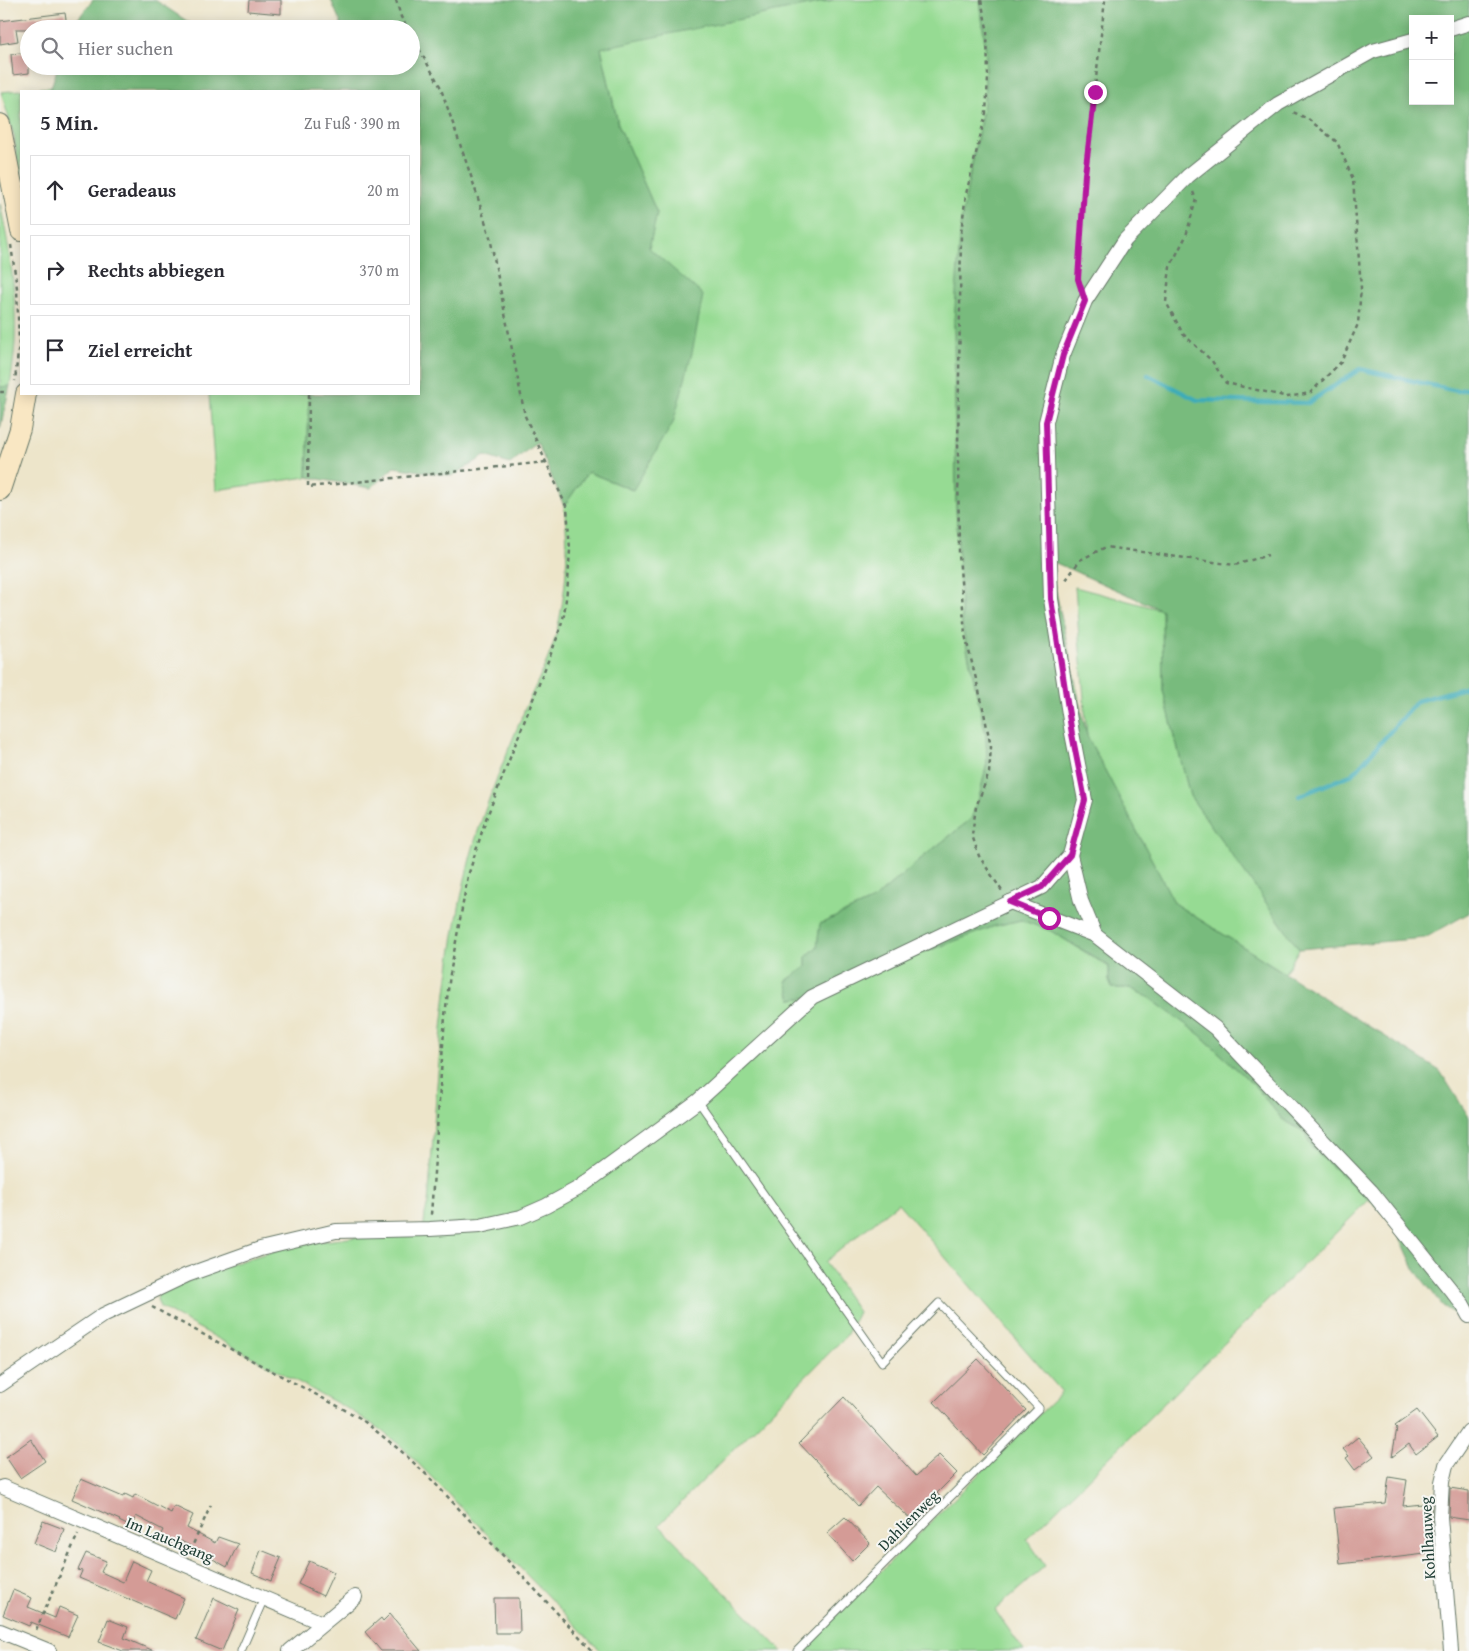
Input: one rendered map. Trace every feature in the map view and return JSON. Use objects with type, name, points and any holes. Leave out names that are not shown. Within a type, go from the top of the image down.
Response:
[{"type":"street","points":[[1454,28],[1469,23]]},
{"type":"street","points":[[0,1385],[103,1315],[188,1275],[260,1249],[336,1231],[480,1226],[521,1218],[578,1188],[698,1100],[812,997],[1042,887],[1070,855],[1085,800],[1072,734],[1051,599],[1046,422],[1063,355],[1085,301],[1124,240],[1188,176],[1278,104],[1373,51],[1409,41]]},
{"type":"street","points":[[0,124],[16,236]]},
{"type":"street","points":[[0,490],[20,429],[21,395]]},
{"type":"street","points":[[1070,855],[1081,901],[1095,935]]},
{"type":"street","points":[[1010,902],[1095,935],[1215,1028],[1371,1191],[1466,1310]]},
{"type":"street","name":"Kohlhauweg","points":[[1451,1651],[1440,1517],[1442,1482],[1446,1465],[1469,1431]]},
{"type":"street","name":"Im Lauchgang","points":[[1,1486],[322,1623]]},
{"type":"street","points":[[290,1651],[355,1597]]},
{"type":"street","points":[[0,1631],[49,1651]]},
{"type":"lane","name":"Dahlienweg","points":[[698,1100],[882,1362],[939,1303],[1038,1408],[797,1651]]},
{"type":"lane","points":[[242,1651],[264,1598]]},
{"type":"path","points":[[396,0],[403,20]]},
{"type":"path","points":[[981,0],[987,28],[988,78],[986,113],[966,194],[961,233],[958,451],[959,554],[965,636],[991,747],[989,773],[976,807],[972,835],[979,856],[1010,902]]},
{"type":"path","points":[[1085,301],[1078,279],[1085,174],[1105,0]]},
{"type":"path","points":[[420,51],[440,86],[490,237],[509,326],[525,416],[568,508],[570,549],[568,582],[562,623],[486,819],[468,876],[445,1016],[430,1229]]},
{"type":"path","points":[[1188,176],[1196,199],[1186,236],[1170,267],[1166,302],[1183,334],[1212,361],[1226,383],[1288,397],[1310,393],[1341,362],[1358,324],[1362,288],[1353,179],[1337,142],[1308,119],[1278,104]]},
{"type":"path","points":[[16,236],[20,370]]},
{"type":"path","points":[[309,395],[308,487],[546,462]]},
{"type":"path","points":[[1051,599],[1080,560],[1106,547],[1235,565],[1268,555]]},
{"type":"path","points":[[144,1296],[151,1307],[360,1418],[429,1477],[593,1651]]},
{"type":"path","points":[[184,1564],[211,1505]]},
{"type":"path","points":[[30,1643],[84,1521]]},
{"type":"green space","points":[[93,0],[155,0],[185,20],[77,20]]},
{"type":"green space","points":[[331,0],[833,0],[601,48],[618,124],[657,213],[649,248],[703,295],[692,353],[673,423],[633,490],[588,472],[564,506],[537,442],[510,464],[485,456],[452,476],[394,467],[371,488],[307,477],[309,395],[420,395],[420,90],[50,90],[55,75],[420,75],[420,20],[339,20]]},
{"type":"green space","points":[[833,0],[980,0],[986,53],[984,104],[969,178],[954,321],[956,507],[962,626],[986,735],[987,763],[979,798],[971,819],[873,900],[820,924],[817,947],[806,957],[806,967],[786,981],[791,999],[812,997],[910,949],[914,956],[995,926],[1021,920],[1051,931],[1109,967],[1109,981],[1112,988],[1130,988],[1148,997],[1199,1034],[1254,1085],[1282,1119],[1303,1131],[1313,1149],[1369,1200],[1027,1539],[1045,1566],[995,1610],[1024,1651],[800,1651],[1062,1392],[898,1203],[825,1262],[858,1312],[846,1336],[659,1525],[782,1651],[601,1651],[401,1446],[350,1410],[160,1307],[157,1299],[159,1293],[225,1266],[293,1245],[364,1236],[423,1235],[428,1203],[445,1000],[457,919],[470,857],[484,812],[553,645],[561,611],[566,576],[567,541],[564,506],[588,472],[632,490],[649,248],[657,213],[618,124],[601,47]]},
{"type":"green space","points":[[980,0],[1469,0],[1469,913],[1425,938],[1299,949],[1190,796],[1163,690],[1162,610],[1049,560],[1087,736],[1175,904],[1440,1071],[1469,1117],[1469,1328],[1466,1321],[1443,1306],[1415,1270],[1393,1222],[1313,1149],[1303,1131],[1282,1119],[1254,1085],[1199,1034],[1148,997],[1130,988],[1112,988],[1109,981],[1109,966],[1051,931],[1021,920],[995,926],[914,956],[911,950],[812,997],[791,999],[786,981],[806,967],[806,957],[817,947],[820,924],[873,900],[971,819],[979,798],[987,763],[986,735],[962,626],[956,507],[954,321],[961,221],[984,104],[986,53]]},
{"type":"green space","points":[[51,87],[50,90],[21,90]]},
{"type":"green space","points":[[20,90],[20,180],[14,135],[1,92]]},
{"type":"green space","points":[[0,204],[12,273],[15,308],[15,349],[10,386],[0,387]]},
{"type":"green space","points":[[10,386],[0,429],[0,387]]},
{"type":"green space","points":[[209,395],[309,395],[307,477],[216,490]]},
{"type":"green space","points":[[1075,587],[1162,610],[1163,690],[1190,796],[1299,949],[1285,973],[1175,904],[1087,736]]},
{"type":"building","points":[[249,0],[281,0],[281,14],[248,11]]},
{"type":"building","points":[[65,13],[66,20],[20,20],[20,29],[16,29],[18,41],[0,44],[0,21]]},
{"type":"building","points":[[20,53],[20,74],[13,75],[11,54]]},
{"type":"building","points":[[978,1359],[1026,1410],[983,1455],[934,1402]]},
{"type":"building","points":[[844,1397],[916,1476],[939,1455],[957,1473],[937,1493],[941,1498],[916,1524],[876,1487],[858,1506],[799,1443]]},
{"type":"building","points":[[1417,1410],[1438,1437],[1416,1454],[1409,1444],[1392,1457],[1397,1428],[1395,1426]]},
{"type":"building","points":[[1358,1437],[1374,1456],[1355,1470],[1346,1458],[1349,1456],[1343,1449]]},
{"type":"building","points":[[31,1439],[45,1461],[20,1478],[6,1457]]},
{"type":"building","points":[[1389,1477],[1407,1480],[1403,1506],[1432,1503],[1434,1553],[1340,1564],[1334,1508],[1385,1503]]},
{"type":"building","points":[[81,1479],[123,1497],[125,1494],[133,1498],[135,1494],[171,1513],[174,1506],[193,1515],[187,1528],[215,1543],[218,1537],[238,1544],[227,1567],[181,1541],[178,1547],[159,1538],[163,1530],[136,1516],[131,1527],[120,1520],[72,1499]]},
{"type":"building","points":[[1450,1488],[1469,1491],[1469,1520],[1449,1517]]},
{"type":"building","points":[[845,1517],[870,1543],[852,1561],[827,1533]]},
{"type":"building","points":[[43,1521],[64,1529],[56,1552],[34,1543]]},
{"type":"building","points":[[261,1550],[281,1558],[271,1581],[252,1573]]},
{"type":"building","points":[[86,1553],[106,1561],[101,1572],[123,1582],[132,1561],[151,1570],[146,1581],[184,1598],[175,1619],[79,1578],[82,1571],[78,1570]]},
{"type":"building","points":[[309,1561],[334,1572],[323,1596],[298,1584]]},
{"type":"building","points":[[13,1590],[32,1598],[28,1607],[55,1618],[59,1607],[78,1615],[68,1637],[31,1622],[29,1626],[3,1615]]},
{"type":"building","points":[[214,1598],[239,1610],[222,1651],[196,1640]]},
{"type":"building","points":[[494,1598],[519,1598],[520,1633],[495,1633]]},
{"type":"building","points":[[390,1614],[421,1651],[381,1651],[365,1632],[381,1618],[383,1621]]},
{"type":"building","points":[[108,1619],[128,1627],[124,1638],[154,1651],[123,1651],[99,1642]]},
{"type":"waterway","points":[[1148,375],[1197,400],[1308,403],[1360,369],[1457,391],[1469,388]]},
{"type":"waterway","points":[[1299,796],[1353,774],[1417,701],[1464,688],[1469,684]]},
{"type":"route","points":[[1049,918],[1010,902],[1042,887],[1070,855],[1085,800],[1072,734],[1051,599],[1046,422],[1063,355],[1085,301],[1078,279],[1085,174],[1095,92]]}]
